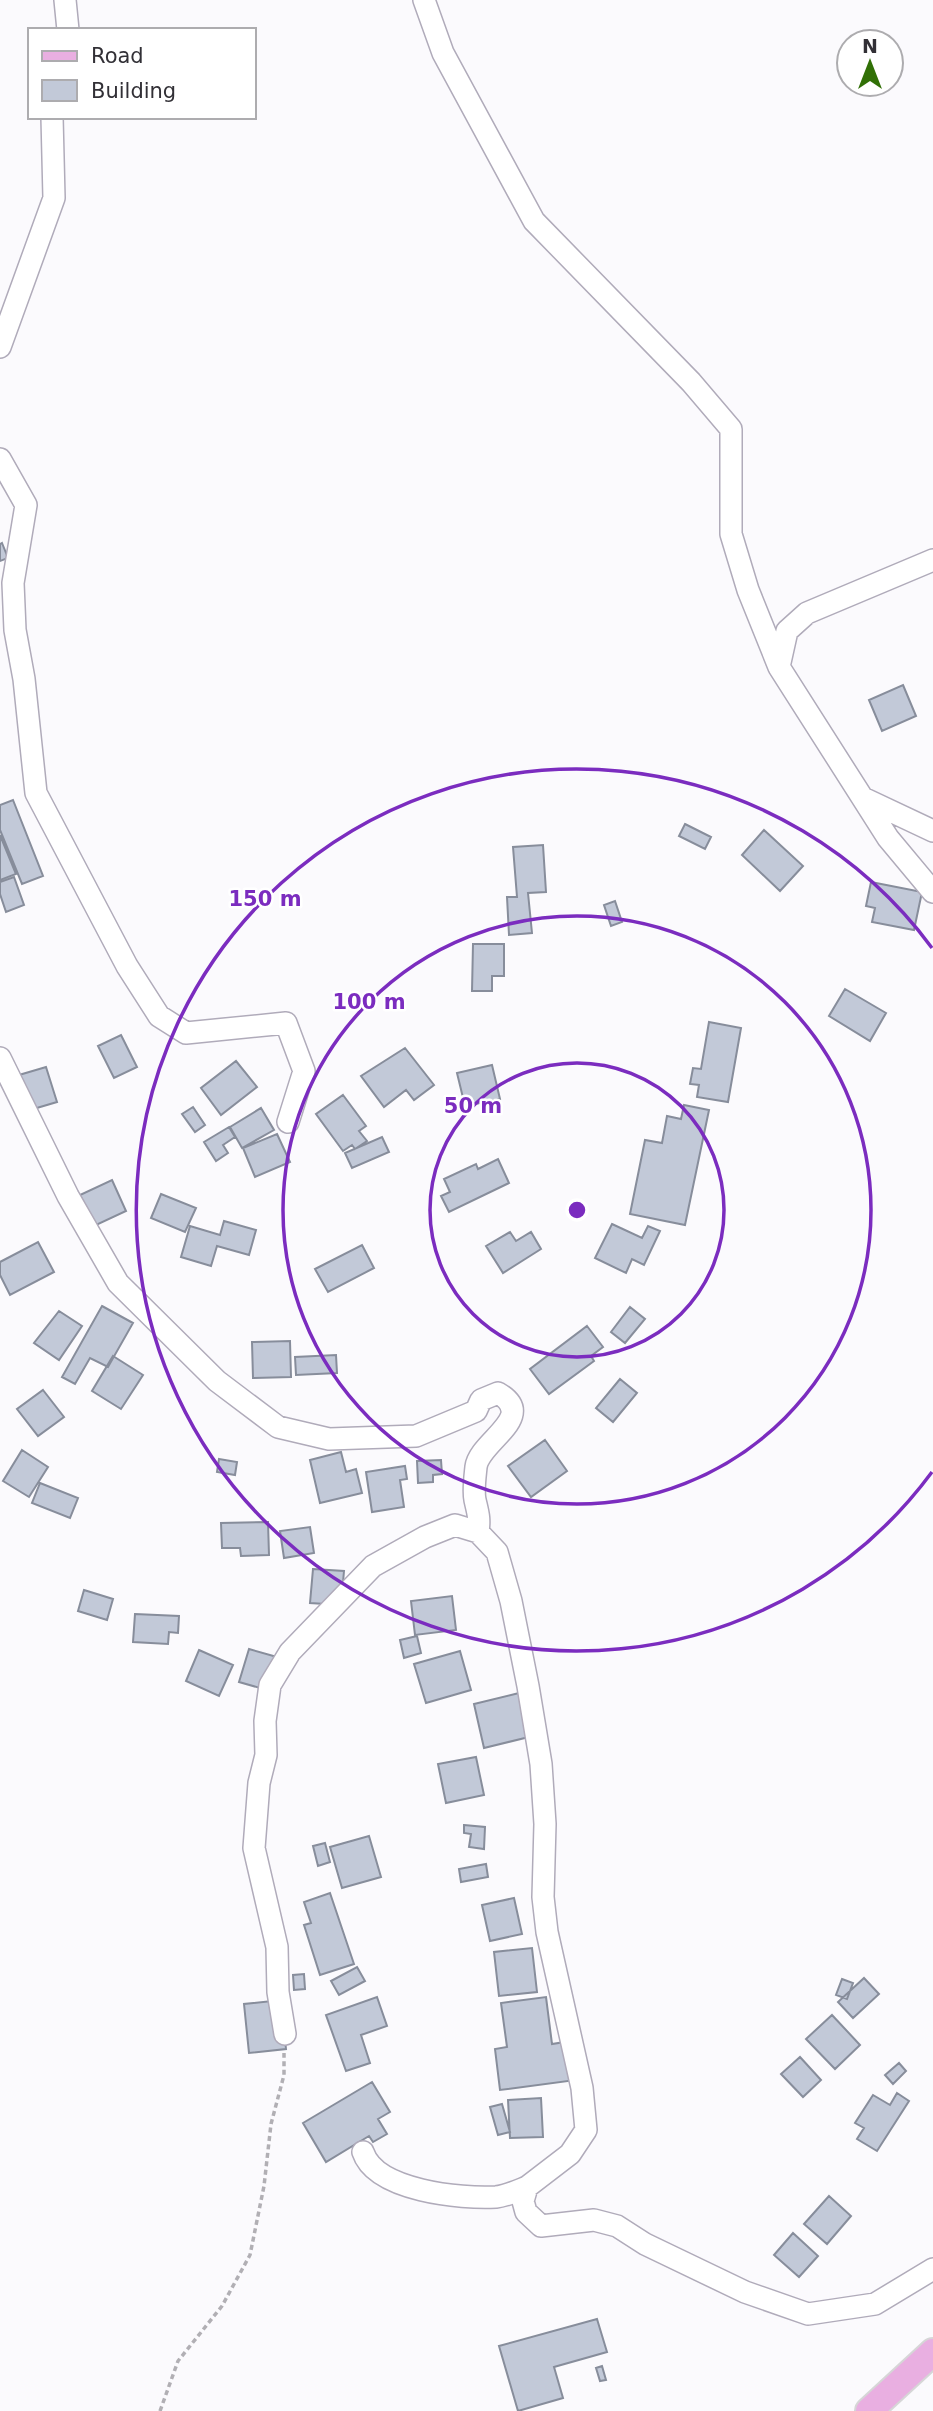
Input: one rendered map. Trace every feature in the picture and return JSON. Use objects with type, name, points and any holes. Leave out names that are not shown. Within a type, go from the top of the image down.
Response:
[{"type":"main road","points":[[869,2411],[933,2352]]},
{"type":"street","points":[[65,0],[68,28]]},
{"type":"street","points":[[424,0],[443,53],[534,221],[691,382],[731,429],[731,534],[748,590],[779,667],[888,838],[933,892]]},
{"type":"street","points":[[0,347],[54,198],[52,119]]},
{"type":"street","points":[[0,459],[26,505],[13,583],[15,630],[24,679],[36,793],[127,966],[159,1016],[186,1033],[286,1023],[304,1071],[288,1122]]},
{"type":"street","points":[[779,667],[787,631],[807,612],[933,560]]},
{"type":"street","points":[[861,797],[933,831]]},
{"type":"street","points":[[0,1058],[68,1196],[118,1283],[217,1381],[278,1427],[329,1439],[416,1436],[476,1411],[481,1400],[498,1393],[507,1398],[512,1406],[511,1418],[476,1464],[474,1498],[481,1516],[478,1532]]},
{"type":"street","points":[[285,2034],[278,1992],[277,1947],[254,1848],[259,1783],[266,1755],[265,1721],[270,1685],[290,1652],[373,1566],[425,1537],[455,1525],[478,1532],[497,1552],[511,1601],[528,1686],[541,1764],[545,1824],[543,1897],[547,1932],[582,2088],[586,2130],[570,2154],[527,2187],[499,2196],[460,2197],[399,2184],[367,2162],[363,2152]]},
{"type":"street","points":[[527,2187],[523,2201],[526,2212],[541,2225],[594,2220],[617,2226],[645,2244],[745,2292],[808,2314],[875,2304],[933,2269]]},
{"type":"path","points":[[160,2411],[178,2361],[222,2306],[250,2255],[264,2186],[271,2124],[284,2075],[285,2034]]},
{"type":"building","points":[[2,543],[8,558],[0,561],[0,544]]},
{"type":"building","points":[[903,685],[916,716],[882,731],[869,700]]},
{"type":"building","points":[[13,800],[43,876],[22,884],[0,830],[0,805]]},
{"type":"building","points":[[685,824],[711,837],[705,849],[679,836]]},
{"type":"building","points":[[764,830],[803,866],[780,891],[742,855]]},
{"type":"building","points":[[0,835],[16,874],[0,880]]},
{"type":"building","points":[[543,845],[546,892],[528,893],[532,933],[509,935],[507,897],[517,897],[513,847]]},
{"type":"building","points":[[14,877],[24,905],[6,912],[0,894],[0,882]]},
{"type":"building","points":[[871,882],[922,892],[914,930],[872,922],[875,908],[866,906]]},
{"type":"building","points":[[615,901],[622,922],[611,926],[604,905]]},
{"type":"building","points":[[473,944],[504,944],[504,976],[492,976],[492,991],[472,991]]},
{"type":"building","points":[[845,989],[886,1013],[870,1041],[829,1016]]},
{"type":"building","points":[[709,1022],[741,1028],[728,1102],[697,1097],[699,1085],[690,1084],[693,1068],[701,1069]]},
{"type":"building","points":[[121,1035],[137,1067],[114,1078],[98,1046]]},
{"type":"building","points":[[405,1048],[434,1085],[414,1100],[406,1090],[384,1107],[361,1076]]},
{"type":"building","points":[[236,1061],[257,1087],[221,1115],[201,1088]]},
{"type":"building","points":[[492,1065],[500,1099],[465,1106],[457,1073]]},
{"type":"building","points":[[46,1067],[57,1102],[30,1110],[19,1075]]},
{"type":"building","points":[[343,1095],[366,1126],[359,1131],[367,1141],[355,1149],[352,1145],[343,1151],[316,1114]]},
{"type":"building","points":[[684,1105],[709,1110],[685,1225],[630,1214],[645,1140],[662,1143],[667,1116],[681,1119]]},
{"type":"building","points":[[193,1107],[205,1125],[195,1132],[182,1114]]},
{"type":"building","points":[[261,1108],[274,1130],[242,1148],[230,1127]]},
{"type":"building","points":[[229,1127],[235,1137],[223,1145],[228,1153],[216,1161],[204,1142]]},
{"type":"building","points":[[277,1134],[290,1162],[255,1177],[243,1148]]},
{"type":"building","points":[[382,1137],[389,1152],[352,1168],[345,1153]]},
{"type":"building","points":[[498,1159],[509,1183],[449,1212],[441,1196],[450,1192],[444,1179],[476,1164],[478,1169]]},
{"type":"building","points":[[112,1180],[126,1211],[94,1226],[80,1195]]},
{"type":"building","points":[[161,1194],[196,1208],[185,1232],[151,1218]]},
{"type":"building","points":[[224,1221],[256,1230],[249,1255],[217,1246],[211,1266],[181,1257],[190,1226],[220,1235]]},
{"type":"building","points":[[612,1224],[642,1238],[648,1226],[660,1231],[644,1265],[632,1259],[626,1273],[595,1258]]},
{"type":"building","points":[[510,1232],[516,1241],[531,1232],[541,1249],[503,1273],[486,1246]]},
{"type":"building","points":[[38,1242],[54,1272],[10,1295],[0,1275],[0,1262]]},
{"type":"building","points":[[362,1245],[374,1268],[328,1292],[315,1269]]},
{"type":"building","points":[[102,1306],[133,1323],[108,1367],[90,1358],[75,1384],[62,1377]]},
{"type":"building","points":[[630,1307],[645,1319],[625,1343],[611,1332]]},
{"type":"building","points":[[59,1311],[82,1326],[59,1360],[34,1343]]},
{"type":"building","points":[[587,1326],[603,1347],[591,1356],[594,1361],[549,1394],[530,1369]]},
{"type":"building","points":[[290,1341],[291,1377],[253,1378],[252,1342]]},
{"type":"building","points":[[336,1355],[337,1373],[296,1375],[295,1357]]},
{"type":"building","points":[[113,1356],[143,1375],[121,1409],[92,1391]]},
{"type":"building","points":[[620,1379],[637,1393],[613,1422],[596,1408]]},
{"type":"building","points":[[43,1390],[64,1417],[38,1436],[17,1409]]},
{"type":"building","points":[[545,1440],[567,1471],[531,1497],[508,1466]]},
{"type":"building","points":[[22,1450],[48,1467],[29,1497],[3,1481]]},
{"type":"building","points":[[341,1452],[346,1472],[356,1469],[362,1493],[320,1503],[310,1460]]},
{"type":"building","points":[[219,1459],[237,1462],[235,1475],[217,1472]]},
{"type":"building","points":[[441,1460],[442,1474],[433,1475],[433,1482],[418,1483],[417,1461]]},
{"type":"building","points":[[405,1466],[407,1479],[400,1480],[404,1507],[372,1512],[366,1472]]},
{"type":"building","points":[[40,1483],[78,1498],[70,1518],[32,1503]]},
{"type":"building","points":[[268,1522],[269,1555],[241,1556],[240,1548],[222,1548],[221,1523]]},
{"type":"building","points":[[310,1527],[314,1553],[284,1558],[280,1531]]},
{"type":"building","points":[[313,1569],[344,1571],[341,1605],[310,1603]]},
{"type":"building","points":[[84,1590],[113,1599],[107,1620],[78,1611]]},
{"type":"building","points":[[452,1596],[456,1630],[415,1635],[411,1601]]},
{"type":"building","points":[[135,1614],[179,1616],[178,1633],[169,1632],[168,1644],[133,1642]]},
{"type":"building","points":[[417,1636],[421,1653],[404,1658],[400,1640]]},
{"type":"building","points":[[249,1649],[284,1659],[274,1692],[239,1682]]},
{"type":"building","points":[[199,1650],[233,1665],[219,1696],[186,1681]]},
{"type":"building","points":[[460,1651],[471,1690],[426,1703],[414,1664]]},
{"type":"building","points":[[519,1693],[529,1737],[484,1748],[474,1704]]},
{"type":"building","points":[[476,1757],[484,1795],[446,1803],[438,1764]]},
{"type":"building","points":[[464,1825],[485,1827],[484,1849],[469,1847],[471,1834],[464,1833]]},
{"type":"building","points":[[369,1836],[381,1877],[342,1888],[330,1847]]},
{"type":"building","points":[[325,1843],[330,1862],[318,1866],[313,1846]]},
{"type":"building","points":[[486,1864],[488,1877],[461,1882],[459,1869]]},
{"type":"building","points":[[330,1893],[354,1964],[320,1975],[304,1925],[311,1923],[304,1902]]},
{"type":"building","points":[[514,1898],[522,1934],[490,1941],[482,1905]]},
{"type":"building","points":[[532,1948],[537,1992],[499,1996],[494,1952]]},
{"type":"building","points":[[357,1967],[365,1981],[339,1995],[331,1981]]},
{"type":"building","points":[[304,1974],[305,1989],[294,1990],[293,1975]]},
{"type":"building","points":[[864,1978],[879,1994],[853,2018],[838,2002]]},
{"type":"building","points":[[842,1979],[853,1983],[847,1999],[836,1995]]},
{"type":"building","points":[[377,1997],[387,2026],[361,2035],[370,2063],[346,2071],[326,2015]]},
{"type":"building","points":[[546,1997],[552,2044],[571,2041],[576,2080],[500,2090],[495,2049],[507,2047],[501,2003]]},
{"type":"building","points":[[281,2000],[286,2049],[249,2053],[244,2004]]},
{"type":"building","points":[[832,2015],[860,2045],[835,2069],[806,2039]]},
{"type":"building","points":[[800,2057],[821,2080],[803,2097],[781,2074]]},
{"type":"building","points":[[899,2063],[906,2071],[893,2084],[885,2075]]},
{"type":"building","points":[[372,2082],[390,2112],[378,2119],[387,2134],[373,2142],[369,2136],[326,2162],[303,2123]]},
{"type":"building","points":[[897,2093],[909,2101],[877,2151],[857,2139],[864,2128],[855,2123],[873,2095],[890,2105]]},
{"type":"building","points":[[541,2098],[543,2137],[510,2138],[508,2100]]},
{"type":"building","points":[[502,2104],[510,2132],[498,2135],[490,2107]]},
{"type":"building","points":[[829,2196],[851,2216],[827,2244],[804,2224]]},
{"type":"building","points":[[793,2233],[818,2256],[799,2277],[774,2255]]},
{"type":"building","points":[[597,2319],[607,2352],[554,2367],[563,2398],[518,2411],[499,2346]]},
{"type":"building","points":[[602,2366],[606,2380],[600,2381],[596,2368]]}]
